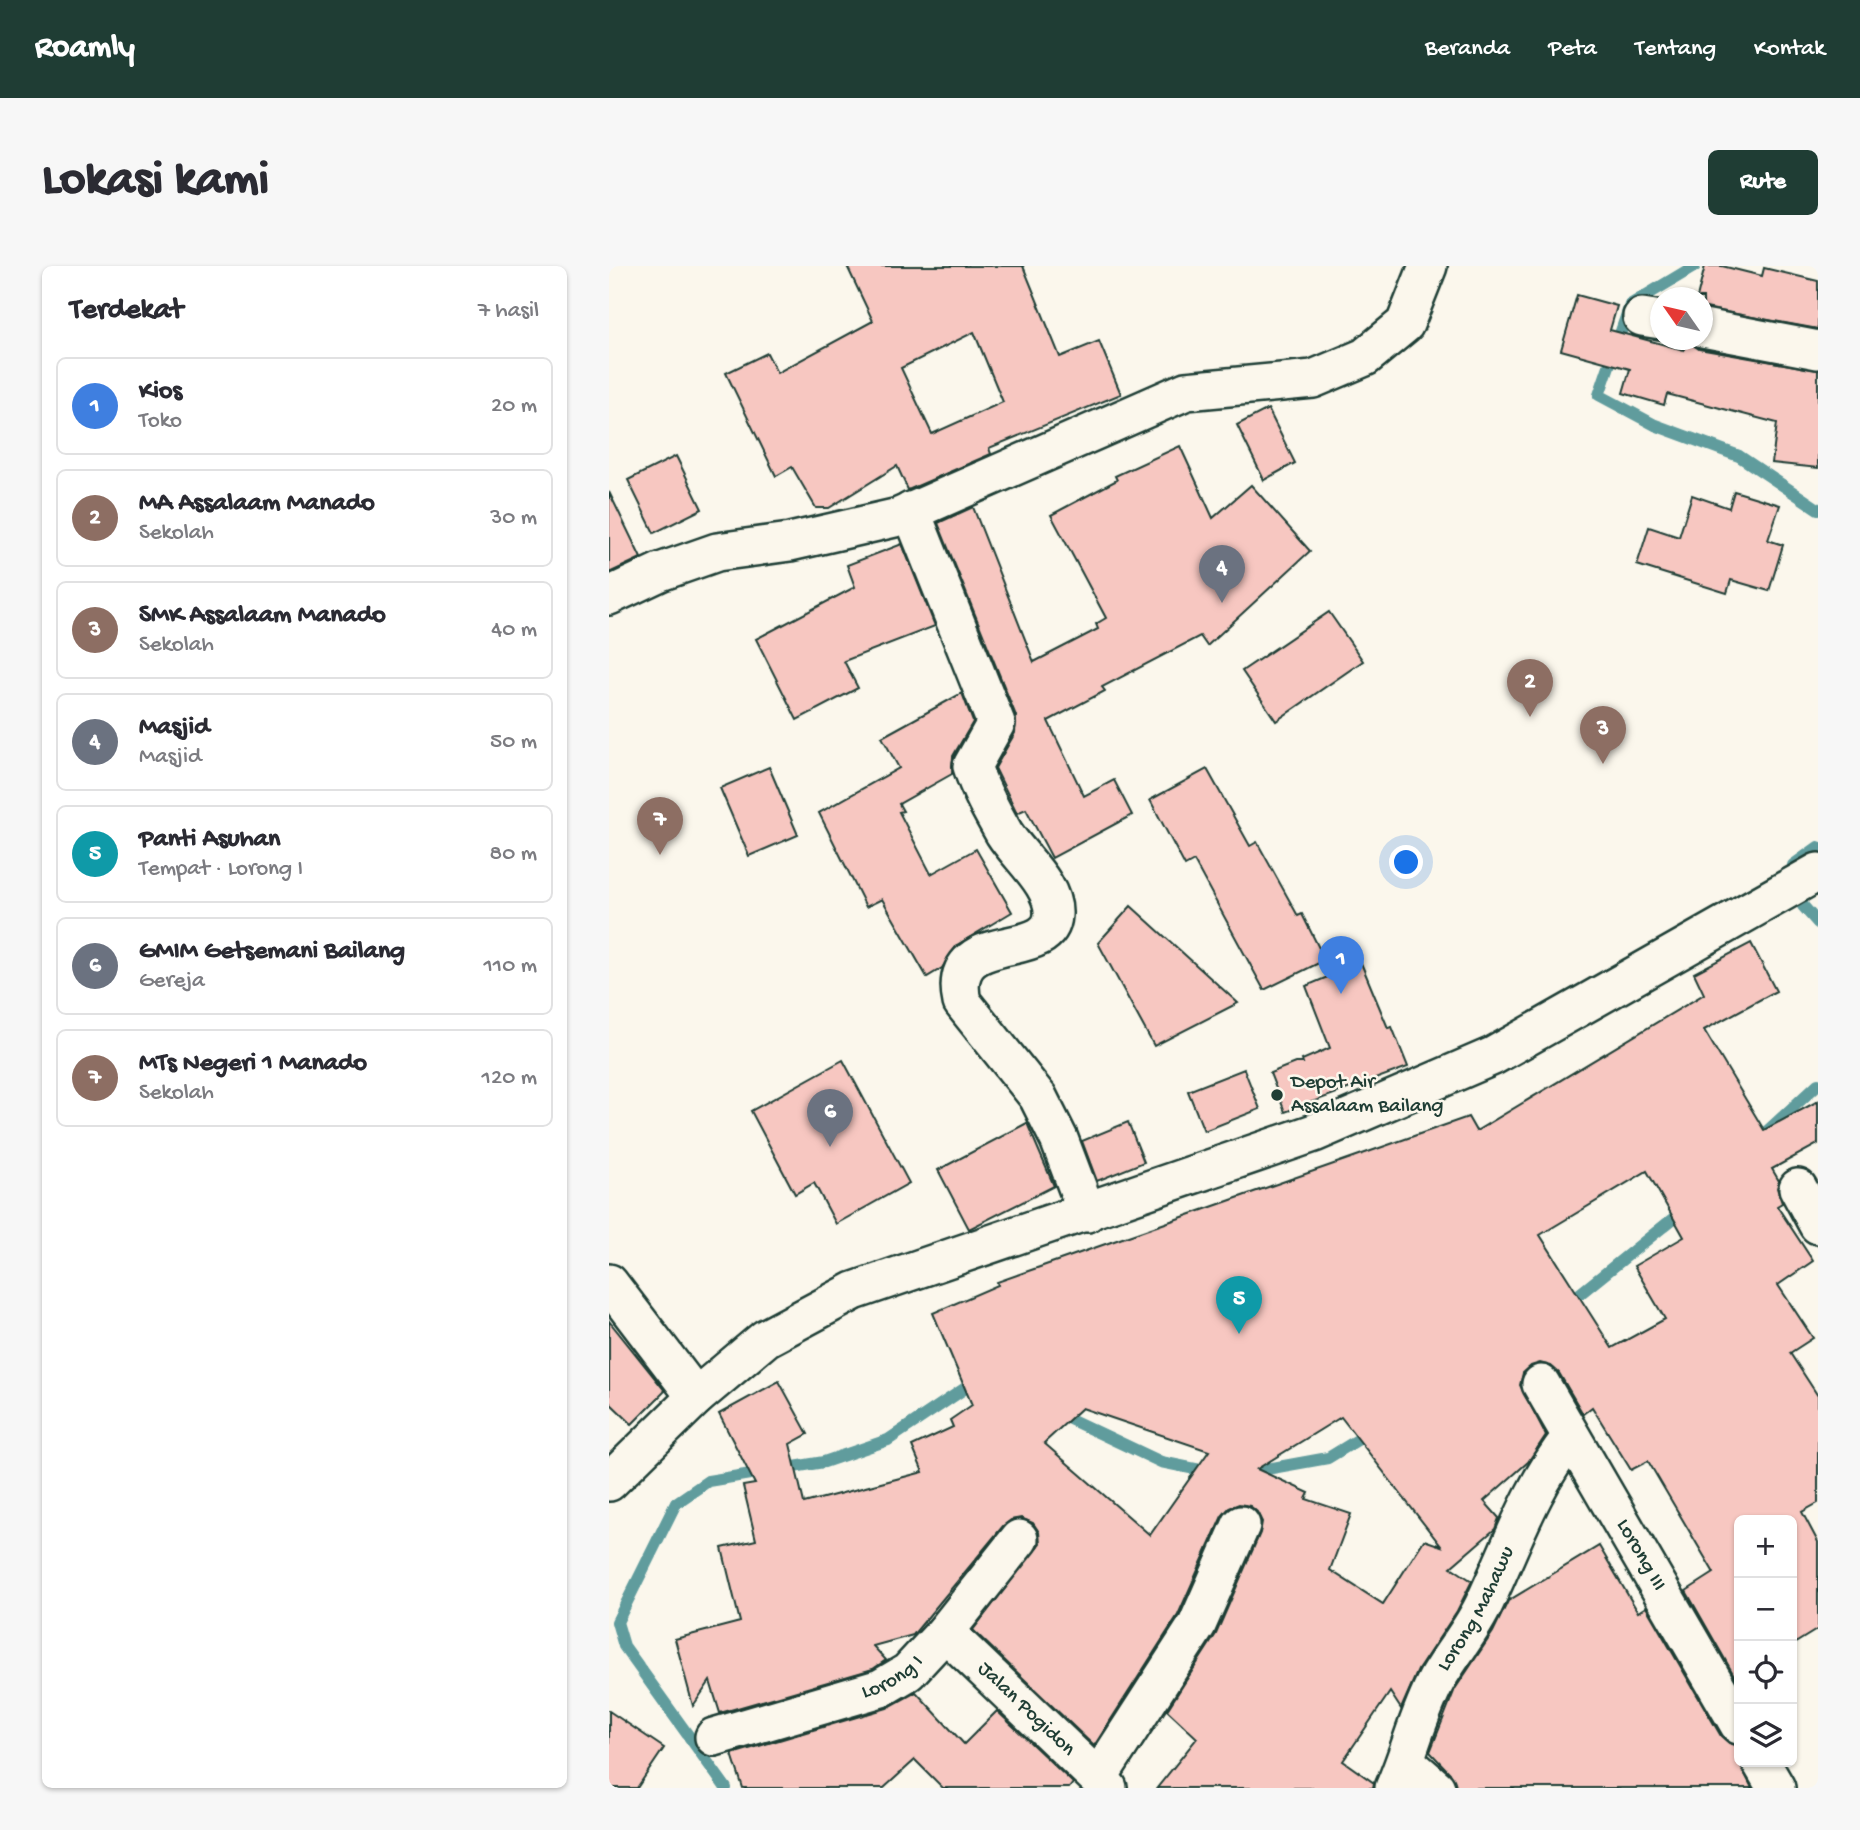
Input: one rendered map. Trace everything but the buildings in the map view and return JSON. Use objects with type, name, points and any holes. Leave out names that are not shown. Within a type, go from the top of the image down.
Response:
[{"type":"street","points":[[609,596],[660,572],[717,552],[790,542],[911,511],[1186,391],[1313,379],[1366,357],[1405,324],[1428,266]]},
{"type":"street","points":[[1713,330],[1818,350]]},
{"type":"street","points":[[911,511],[996,723],[972,765],[977,781],[1005,834],[1049,895],[1053,915],[1048,929],[1035,939],[979,953],[965,967],[958,986],[961,1002],[1038,1097],[1059,1139],[1087,1213]]},
{"type":"street","points":[[609,1482],[696,1397],[766,1338],[855,1291],[1314,1133],[1493,1056],[1816,874]]},
{"type":"street","points":[[1798,1188],[1818,1225]]},
{"type":"street","points":[[609,1283],[696,1397]]},
{"type":"street","name":"Lorong III","points":[[1541,1384],[1734,1716]]},
{"type":"street","name":"Lorong Mahawu","points":[[1400,1775],[1421,1713],[1438,1679],[1484,1605],[1522,1515],[1550,1464],[1571,1437]]},
{"type":"street","points":[[1103,1783],[1197,1625],[1241,1525]]},
{"type":"street","name":"Lorong I","points":[[714,1737],[881,1688],[908,1672],[945,1632],[1019,1539]]},
{"type":"street","name":"Jalan Pogidon","points":[[945,1632],[1103,1783]]},
{"type":"street","points":[[1764,1767],[1776,1788]]},
{"type":"street","points":[[1400,1775],[1436,1788]]},
{"type":"waterway","points":[[1695,266],[1630,305],[1599,395],[1655,425],[1739,456],[1818,509]]},
{"type":"waterway","points":[[1818,847],[1793,865],[1803,906],[1818,923]]},
{"type":"waterway","points":[[1762,1136],[1818,1084]]},
{"type":"waterway","points":[[1566,1305],[1685,1209]]},
{"type":"waterway","points":[[726,1788],[624,1646],[617,1622],[676,1503],[708,1481],[824,1462],[888,1440],[967,1387],[979,1384]]},
{"type":"waterway","points":[[1055,1412],[1161,1462],[1210,1472]]},
{"type":"waterway","points":[[1245,1473],[1328,1458],[1372,1431]]},
{"type":"place","name":"Masjid","points":[[1222,603]]},
{"type":"place","name":"MA Assalaam Manado","points":[[1530,717]]},
{"type":"place","name":"SMK Assalaam Manado","points":[[1603,764]]},
{"type":"place","name":"MTs Negeri 1 Manado","points":[[660,855]]},
{"type":"place","name":"Kios","points":[[1341,994]]},
{"type":"place","name":"Depot Air Assalaam Bailang","points":[[1277,1095]]},
{"type":"place","name":"GMIM Getsemani Bailang","points":[[830,1147]]},
{"type":"place","name":"Panti Asuhan","points":[[1239,1334]]}]
